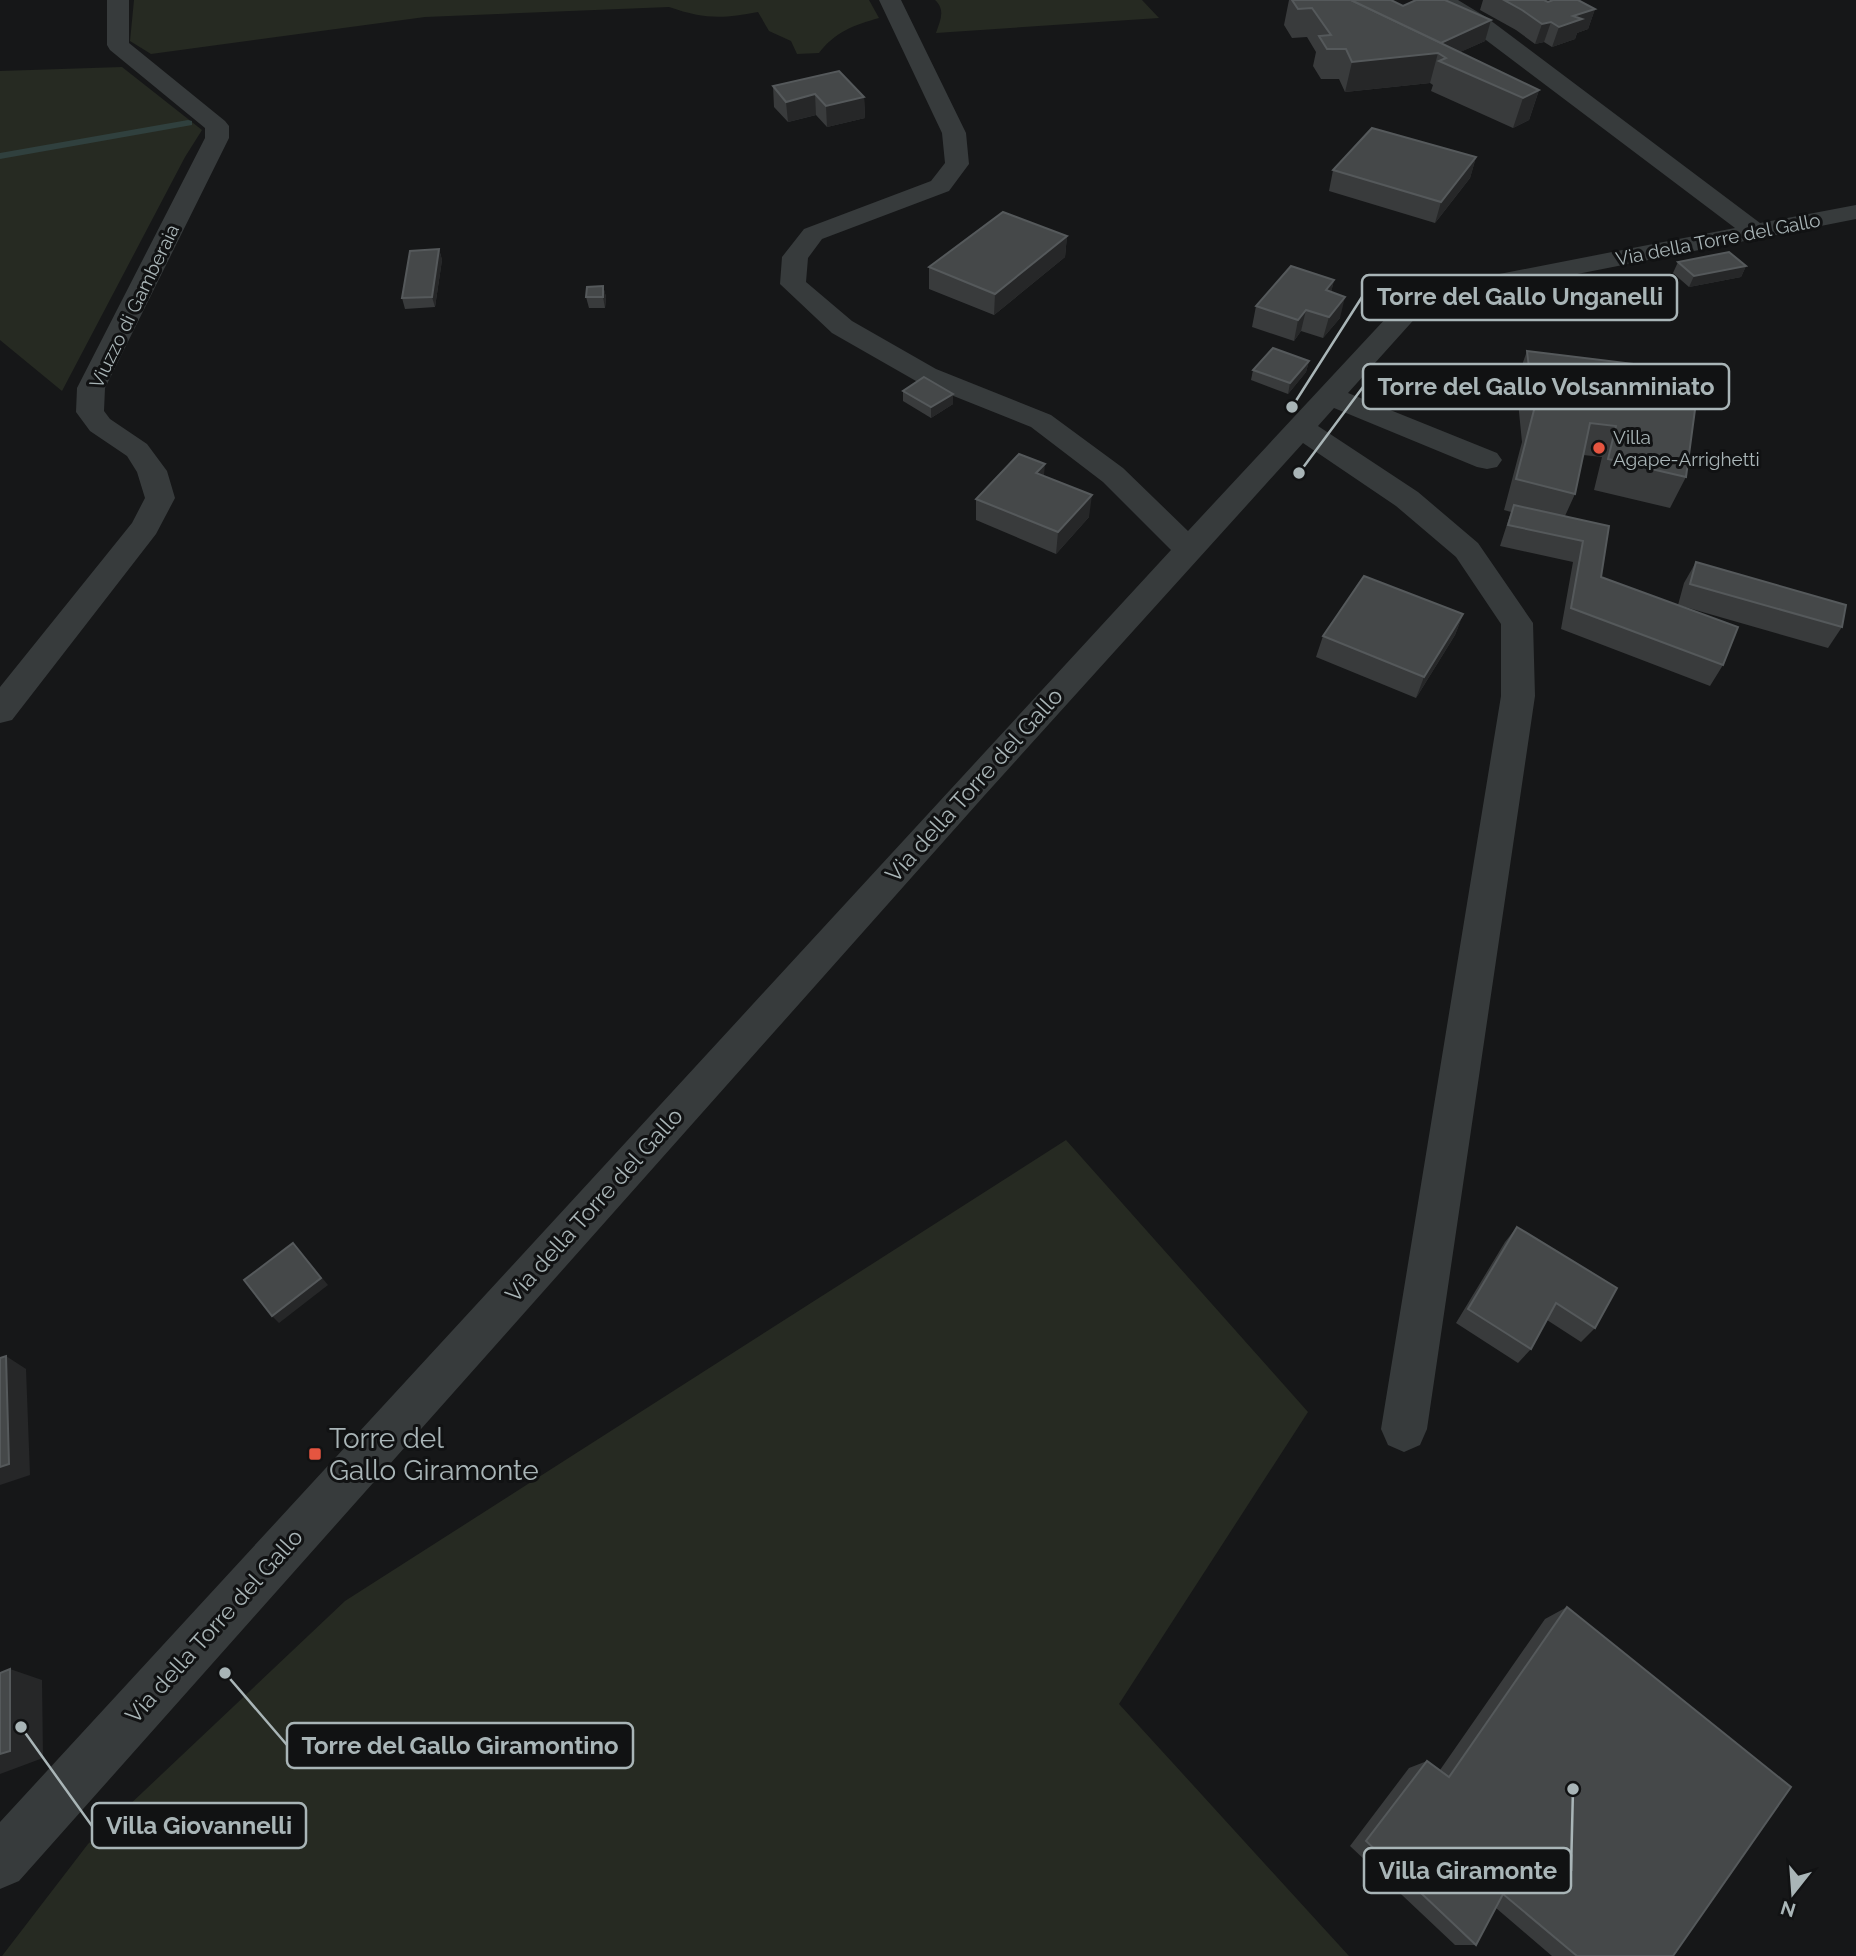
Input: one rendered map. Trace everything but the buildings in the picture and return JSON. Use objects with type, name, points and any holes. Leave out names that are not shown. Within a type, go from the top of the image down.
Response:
[{"type":"street","name":"Viuzzo di Gamberaia","points":[[0,711],[145,527],[160,498],[152,471],[137,450],[100,425],[90,412],[91,388],[217,138],[217,126],[118,45],[118,0]]},
{"type":"street","points":[[890,0],[954,133],[957,164],[940,186],[813,234],[794,257],[793,284],[842,327],[926,375],[1041,421],[1113,475],[1189,550]]},
{"type":"street","points":[[1444,0],[1478,22],[1756,232]]},
{"type":"street","name":"Via della Torre del Gallo","points":[[0,1862],[1410,308],[1438,294],[1856,212]]},
{"type":"street","points":[[1330,396],[1487,460]]},
{"type":"street","points":[[1301,428],[1407,499],[1467,550],[1517,623],[1518,696],[1404,1429]]},
{"type":"shaded area","points":[[134,0],[869,0],[879,18],[846,30],[819,53],[797,54],[791,41],[769,31],[758,12],[713,17],[669,7],[425,17],[151,54],[130,41]]},
{"type":"shaded area","points":[[935,0],[1142,0],[1159,18],[936,33],[941,12]]},
{"type":"shaded area","points":[[122,67],[202,130],[185,157],[62,391],[0,340],[0,71]]},
{"type":"shaded area","points":[[1066,1140],[1308,1412],[1119,1704],[1349,1956],[2,1956],[88,1844],[345,1601]]},
{"type":"waterway","points":[[0,156],[188,123]]},
{"type":"place","name":"Torre del Gallo Unganelli","points":[[1292,407]]},
{"type":"place","name":"Villa Agape-Arrighetti","points":[[1599,448]]},
{"type":"place","name":"Torre del Gallo Volsanminiato","points":[[1299,473]]},
{"type":"place","name":"Torre del Gallo Giramonte","points":[[315,1454]]},
{"type":"place","name":"Torre del Gallo Giramontino","points":[[225,1673]]},
{"type":"place","name":"Villa Giovannelli","points":[[21,1727]]},
{"type":"place","name":"Villa Giramonte","points":[[1573,1789]]}]
